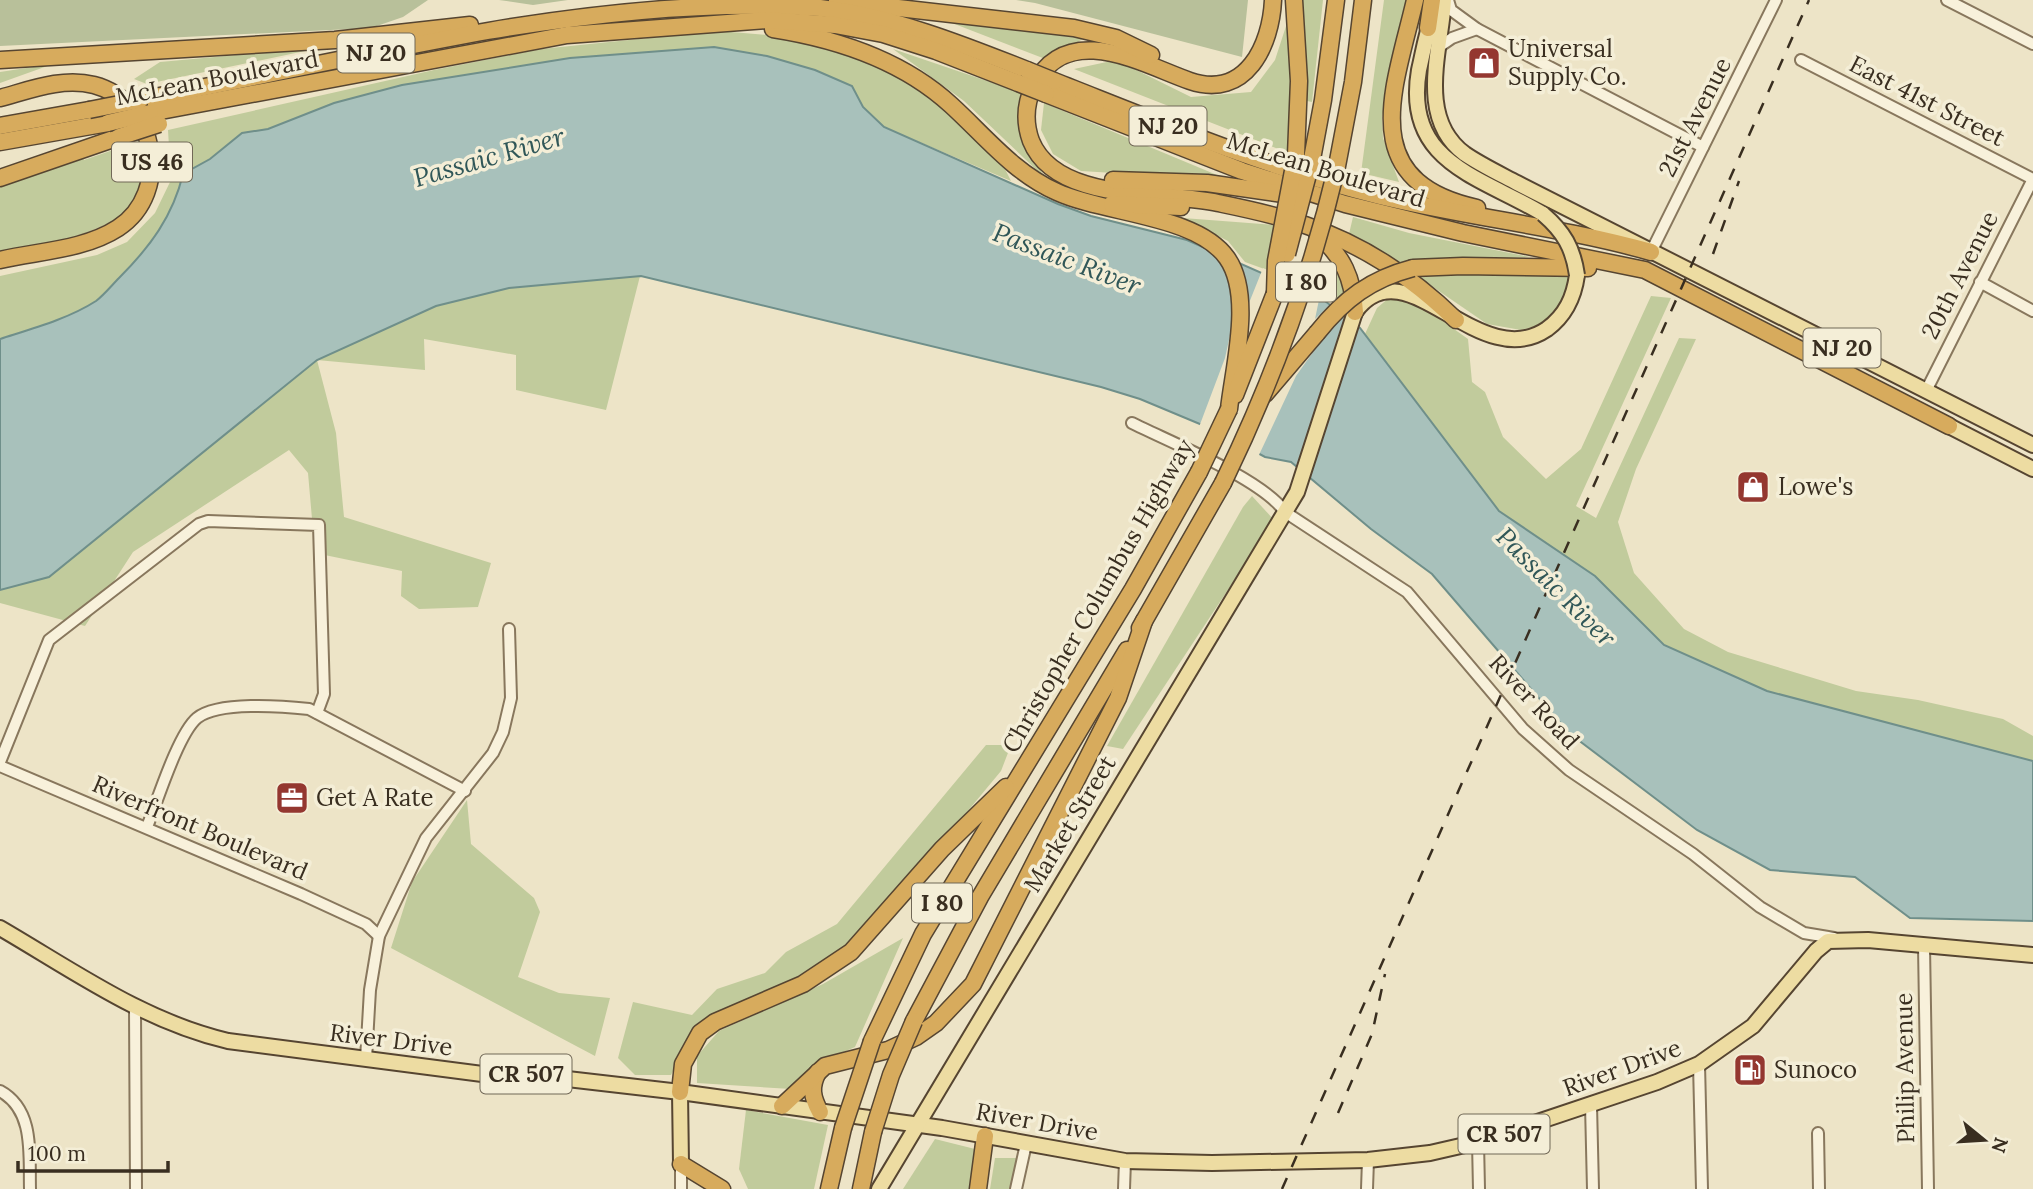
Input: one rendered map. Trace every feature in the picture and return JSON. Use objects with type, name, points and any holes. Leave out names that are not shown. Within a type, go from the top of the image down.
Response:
[{"type":"highway","points":[[726,4],[759,0]]},
{"type":"highway","points":[[822,0],[1074,28],[1129,44],[1155,57],[1165,68]]},
{"type":"highway","points":[[1263,48],[1265,0]]},
{"type":"highway","points":[[1273,0],[1263,48],[1251,67],[1226,82],[1199,83],[1165,68],[1117,53],[1090,51],[1066,57],[1043,73],[1029,98],[1025,116],[1028,132],[1043,160],[1052,169],[1092,187],[1219,203],[1307,225],[1388,265],[1430,294],[1456,320]]},
{"type":"highway","points":[[1294,0],[1304,157]]},
{"type":"highway","points":[[1304,157],[1323,100],[1336,0]]},
{"type":"highway","name":"Christopher Columbus Highway","points":[[861,1187],[873,1132],[891,1075],[914,1021],[980,897],[1223,483],[1265,394],[1306,282],[1337,166],[1364,0]]},
{"type":"highway","points":[[1415,0],[1390,115],[1396,151],[1405,167],[1426,187],[1464,205],[1577,234]]},
{"type":"highway","points":[[1429,28],[1433,0]]},
{"type":"highway","name":"McLean Boulevard","points":[[0,126],[453,38],[612,13],[726,4],[798,6],[874,17],[938,35],[1023,77],[1242,171],[1345,204],[1464,233],[1622,263],[1645,270],[1950,426]]},
{"type":"highway","points":[[0,60],[335,40],[612,13]]},
{"type":"highway","name":"McLean Boulevard","points":[[0,142],[108,122],[155,119],[351,75],[547,38],[680,25],[778,20],[858,29],[1023,77]]},
{"type":"highway","points":[[680,25],[792,32],[833,41],[875,57],[933,90],[1022,172],[1057,192],[1103,209],[1178,226],[1201,235],[1217,246],[1229,261],[1237,278],[1241,306],[1229,409]]},
{"type":"highway","name":"US 46","points":[[0,98],[55,83],[82,83],[101,88],[125,102],[138,116],[149,142],[152,161],[144,197],[119,227],[85,242],[0,260]]},
{"type":"highway","name":"McLean Boulevard","points":[[1050,88],[1332,183],[1446,212],[1577,234],[1651,252]]},
{"type":"highway","points":[[0,178],[119,137],[155,119]]},
{"type":"highway","name":"Christopher Columbus Highway","points":[[829,1189],[843,1128],[872,1041],[923,934],[1045,735],[1199,472],[1229,409],[1275,293],[1276,261],[1304,157]]},
{"type":"highway","points":[[1073,179],[1218,184],[1345,204]]},
{"type":"highway","points":[[1089,203],[1238,209]]},
{"type":"highway","points":[[1307,225],[1344,263],[1354,293],[1355,312]]},
{"type":"highway","points":[[1265,394],[1350,297],[1368,284],[1412,268],[1569,266],[1634,273],[1668,282]]},
{"type":"highway","points":[[782,1106],[814,1073],[825,1066],[897,1045],[936,1023],[956,1004],[988,960],[1118,698],[1144,621]]},
{"type":"highway","points":[[680,1092],[683,1064],[700,1032],[715,1021],[803,984],[851,952],[942,849],[1023,771]]},
{"type":"highway","points":[[820,1112],[813,1099],[812,1086],[816,1074],[825,1066]]},
{"type":"highway","points":[[978,1189],[985,1136]]},
{"type":"highway","points":[[681,1164],[722,1189]]},
{"type":"main road","points":[[1355,312],[1366,298],[1391,291],[1420,299],[1483,333],[1506,340],[1524,339],[1540,333],[1566,311],[1575,292],[1577,275],[1568,242],[1559,227],[1543,214],[1448,162],[1428,141],[1419,117],[1416,98],[1429,28],[1444,0]]},
{"type":"main road","points":[[1444,0],[1436,103],[1440,123],[1457,148],[1517,183],[1651,252]]},
{"type":"main road","name":"McLean Boulevard","points":[[1651,252],[2033,445]]},
{"type":"main road","name":"Market Street","points":[[879,1189],[1301,483],[1355,312]]},
{"type":"main road","name":"McLean Boulevard","points":[[1950,426],[2033,469]]},
{"type":"main road","name":"River Drive","points":[[0,928],[135,1009],[199,1034],[228,1041],[490,1075],[524,1074],[680,1092],[917,1124],[1125,1161],[1212,1163],[1367,1160],[1430,1153],[1478,1142],[1591,1105],[1699,1064],[1753,1026],[1816,951],[1828,942],[1840,939]]},
{"type":"main road","points":[[1840,939],[2033,955]]},
{"type":"main road","points":[[680,1092],[681,1164]]},
{"type":"street","points":[[1444,0],[1451,10],[1477,29],[1703,147]]},
{"type":"street","name":"21st Avenue","points":[[1651,252],[1776,0]]},
{"type":"street","points":[[1947,0],[2033,44]]},
{"type":"street","points":[[1439,47],[1452,38],[1477,29]]},
{"type":"street","name":"East 41st Street","points":[[1801,60],[2033,179]]},
{"type":"street","name":"20th Avenue","points":[[1926,391],[2033,179]]},
{"type":"street","points":[[1980,282],[2033,311]]},
{"type":"street","name":"River Road","points":[[1132,423],[1252,485],[1278,501],[1285,512],[1407,592],[1523,729],[1569,770],[1693,854],[1776,917],[1804,933],[1840,939]]},
{"type":"street","points":[[0,764],[49,640],[199,524],[208,521],[319,525],[324,694],[317,713]]},
{"type":"street","points":[[366,1059],[370,990],[379,936],[426,838],[493,753],[506,722],[511,698],[509,629]]},
{"type":"street","points":[[147,827],[185,734],[202,715],[216,709],[288,706],[317,713],[465,791]]},
{"type":"street","name":"Riverfront Boulevard","points":[[0,764],[366,924],[379,936]]},
{"type":"street","name":"Philip Avenue","points":[[1924,946],[1928,1189]]},
{"type":"street","points":[[135,1009],[136,1189]]},
{"type":"street","points":[[1699,1064],[1702,1189]]},
{"type":"street","points":[[0,1091],[10,1097],[27,1127],[30,1189]]},
{"type":"street","points":[[1591,1105],[1593,1189]]},
{"type":"street","points":[[1818,1133],[1819,1189]]},
{"type":"street","points":[[1478,1142],[1479,1189]]},
{"type":"street","points":[[1016,1189],[1026,1144]]},
{"type":"street","points":[[1367,1160],[1367,1189]]},
{"type":"street","points":[[1124,1189],[1125,1161]]},
{"type":"street","points":[[681,1164],[681,1189]]},
{"type":"green space","points":[[0,0],[428,0],[403,17],[371,28],[0,46]]},
{"type":"green space","points":[[499,0],[568,0],[533,5]]},
{"type":"green space","points":[[1016,0],[1248,0],[1242,57],[1035,3]]},
{"type":"green space","points":[[1301,0],[1323,0],[1312,102],[1307,101]]},
{"type":"green space","points":[[1384,0],[1407,0],[1382,117],[1383,138],[1399,182],[1361,173]]},
{"type":"green space","points":[[1288,20],[1295,96],[1291,154],[1074,69],[1116,60],[1191,97],[1251,92],[1275,60]]},
{"type":"green space","points":[[952,23],[1086,37],[1048,60]]},
{"type":"green space","points":[[717,31],[821,43],[846,49],[894,69],[950,111],[1002,163],[1011,181],[884,127],[863,107],[852,86],[815,70],[767,56],[334,103],[268,129],[242,133],[210,159],[183,174],[173,204],[159,230],[141,255],[99,299],[61,318],[0,339],[0,276],[97,255],[127,242],[155,213],[171,180],[168,130],[434,70],[541,49]]},
{"type":"green space","points":[[324,47],[147,84],[134,79],[160,62]]},
{"type":"green space","points":[[893,49],[1025,94],[1020,132],[1044,177],[964,101]]},
{"type":"green space","points":[[53,64],[0,83],[0,72]]},
{"type":"green space","points":[[1044,103],[1229,180],[1081,171],[1053,154],[1041,130]]},
{"type":"green space","points":[[142,140],[144,184],[138,200],[125,213],[106,224],[61,241],[0,255],[0,186],[82,156],[84,160]]},
{"type":"green space","points":[[1353,217],[1409,233],[1530,257],[1397,262],[1349,234]]},
{"type":"green space","points":[[1183,218],[1276,225],[1267,270],[1245,262],[1228,241]]},
{"type":"green space","points":[[1349,261],[1360,284],[1335,306],[1327,293],[1337,265]]},
{"type":"green space","points":[[1503,270],[1572,270],[1569,292],[1550,322],[1521,330],[1487,324],[1417,276]]},
{"type":"green space","points":[[640,276],[606,410],[516,390],[516,355],[424,339],[425,370],[317,360],[336,433],[344,517],[491,563],[478,607],[419,609],[401,596],[402,571],[315,553],[308,473],[289,450],[133,552],[85,626],[0,603],[0,590],[49,577],[317,359],[436,306],[509,288]]},
{"type":"green space","points":[[1651,296],[1671,298],[1576,506],[1596,518],[1679,338],[1696,339],[1636,469],[1618,522],[1634,573],[1684,629],[1728,652],[1856,691],[1918,700],[2003,719],[2033,736],[2033,761],[1767,691],[1664,645],[1595,576],[1499,511],[1365,334],[1377,308],[1390,297],[1416,302],[1468,339],[1472,382],[1485,392],[1503,437],[1546,479],[1581,449]]},
{"type":"green space","points":[[1252,496],[1274,520],[1123,749],[1107,746],[1243,507]]},
{"type":"green space","points":[[986,745],[1011,745],[1001,771],[869,930],[837,958],[691,1037],[671,1075],[635,1075],[618,1058],[633,1002],[692,1015],[717,989],[765,973],[786,952],[837,924]]},
{"type":"green space","points":[[467,800],[471,844],[534,898],[540,912],[518,977],[559,993],[610,998],[595,1056],[391,948],[412,882]]},
{"type":"green space","points":[[903,938],[855,1047],[828,1059],[791,1089],[697,1083],[697,1056],[719,1031],[823,984]]},
{"type":"green space","points":[[746,1110],[828,1125],[814,1189],[748,1189],[739,1169]]},
{"type":"green space","points":[[935,1139],[975,1149],[973,1189],[903,1189]]},
{"type":"green space","points":[[995,1158],[1017,1158],[1011,1189],[990,1189]]},
{"type":"water","name":"Passaic River","points":[[714,47],[767,56],[815,70],[852,86],[863,107],[884,127],[1058,204],[1091,216],[1187,240],[1325,301],[1360,328],[1499,511],[1595,576],[1664,645],[1767,691],[2033,761],[2033,921],[1910,918],[1855,877],[1770,870],[1697,830],[1569,733],[1432,574],[1371,529],[1291,462],[1265,457],[1219,432],[1140,399],[1101,387],[641,276],[509,288],[436,306],[317,360],[49,577],[0,590],[0,339],[61,318],[99,299],[141,255],[159,230],[173,204],[183,174],[210,159],[242,133],[268,129],[334,103],[402,85],[570,58]]},
{"type":"pier","points":[[1233,255],[1247,308],[1263,268],[1320,295],[1315,319],[1333,302],[1343,310],[1296,376],[1258,457],[1199,427],[1225,358],[1234,317],[1232,284],[1217,256]]},
{"type":"railway","points":[[1282,1189],[1809,0]]},
{"type":"railway","points":[[1713,254],[1739,181]]},
{"type":"railway","points":[[1338,1113],[1372,1034],[1385,974]]},
{"type":"place","name":"Universal Supply Co.","points":[[1484,63]]},
{"type":"place","name":"Lowe's","points":[[1753,487]]},
{"type":"place","name":"Get A Rate","points":[[292,798]]},
{"type":"place","name":"Sunoco","points":[[1750,1070]]}]
